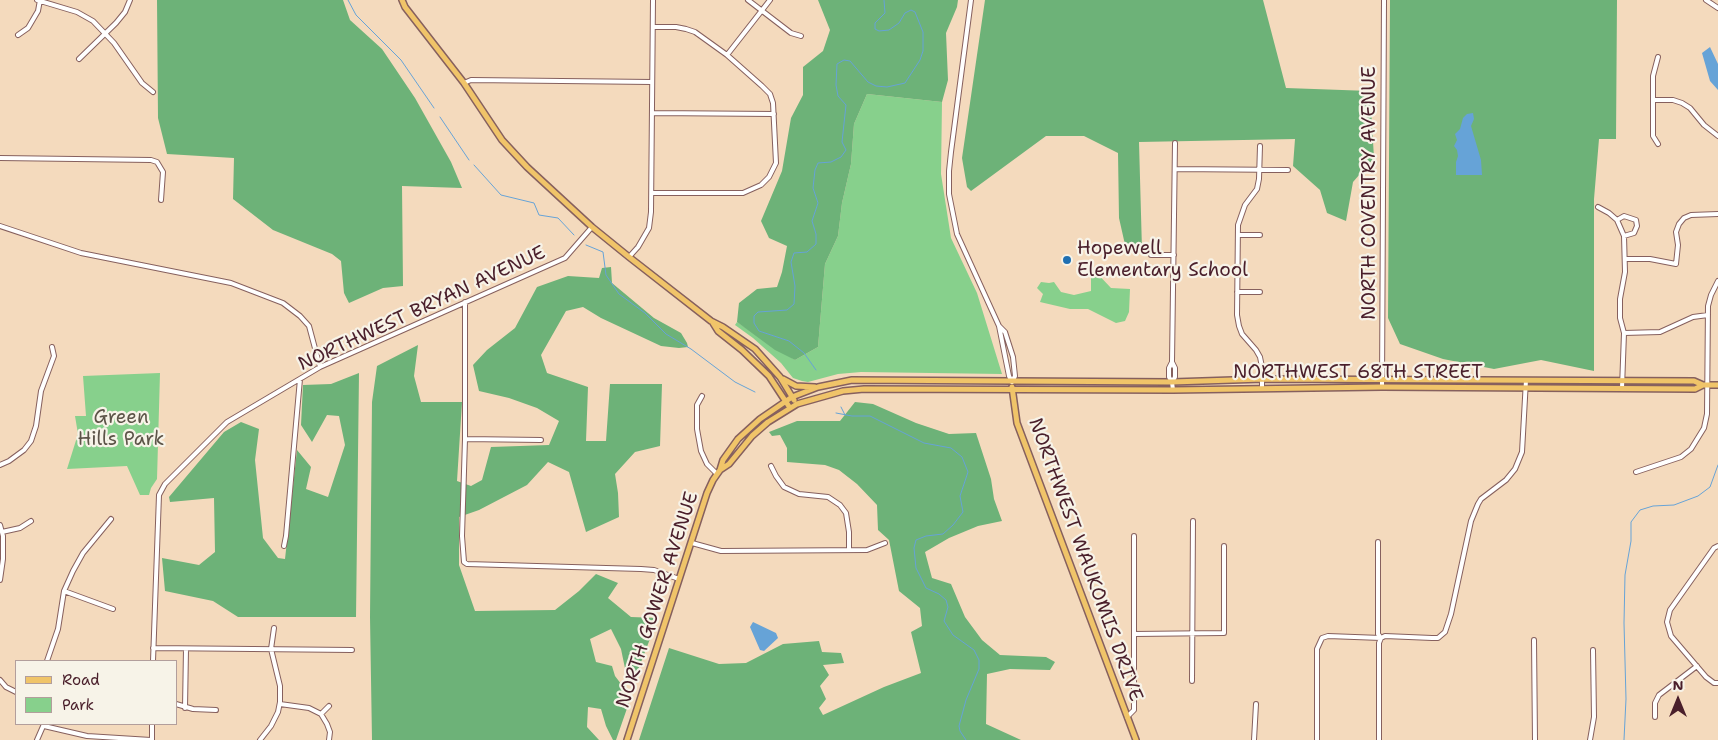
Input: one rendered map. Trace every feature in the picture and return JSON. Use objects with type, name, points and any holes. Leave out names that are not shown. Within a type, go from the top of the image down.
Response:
[{"type":"main road","points":[[402,0],[464,83],[502,140],[527,167],[592,227],[629,257],[711,321],[755,349],[780,377],[797,404],[843,391],[864,389],[1012,390]]},
{"type":"main road","points":[[711,321],[718,331],[769,376],[790,408]]},
{"type":"main road","points":[[780,377],[796,386],[818,388]]},
{"type":"main road","name":"NORTHWEST 68TH STREET","points":[[1012,382],[1172,382],[1263,379],[1623,380],[1694,381],[1705,385],[1718,385]]},
{"type":"main road","name":"NORTH GOWER AVENUE","points":[[719,472],[723,460],[746,431],[786,401],[818,388],[852,380],[1012,382]]},
{"type":"main road","name":"NORTHWEST WAUKOMIS DRIVE","points":[[1012,382],[1017,423],[1136,740]]},
{"type":"main road","points":[[1063,382],[1063,390]]},
{"type":"main road","name":"NORTHWEST 68TH STREET","points":[[1012,390],[1173,390],[1382,386],[1695,389],[1705,385]]},
{"type":"main road","name":"NORTH GOWER AVENUE","points":[[627,740],[707,493],[713,480],[752,436],[768,422],[797,404]]},
{"type":"street","points":[[18,35],[28,28],[38,11],[39,0],[77,12],[94,21],[114,43],[142,84],[153,92]]},
{"type":"street","points":[[80,60],[116,23],[125,12],[130,0]]},
{"type":"street","points":[[629,257],[638,248],[649,228],[652,193],[653,0]]},
{"type":"street","points":[[748,0],[791,33],[801,36]]},
{"type":"street","points":[[727,55],[770,0]]},
{"type":"street","points":[[971,0],[951,152],[949,194],[957,234],[999,326],[1009,376],[1012,382]]},
{"type":"street","name":"NORTH COVENTRY AVENUE","points":[[1382,386],[1384,0]]},
{"type":"street","points":[[1706,0],[1718,8]]},
{"type":"street","points":[[652,193],[737,194],[752,190],[766,181],[776,163],[774,114],[770,94],[727,55],[695,32],[686,29],[653,27]]},
{"type":"street","points":[[1658,57],[1653,76],[1653,136],[1658,144]]},
{"type":"street","points":[[464,83],[471,80],[652,82]]},
{"type":"street","points":[[1653,100],[1674,100],[1682,103],[1690,108],[1704,125],[1718,136]]},
{"type":"street","points":[[652,113],[774,114]]},
{"type":"street","points":[[1173,390],[1172,382],[1175,377],[1175,368],[1172,362],[1175,143]]},
{"type":"street","points":[[1260,146],[1260,169],[1257,189],[1245,205],[1238,225],[1237,292],[1239,326],[1242,334],[1260,357],[1263,379],[1262,387]]},
{"type":"street","points":[[0,158],[152,160],[157,162],[163,172],[161,200]]},
{"type":"street","points":[[1175,168],[1288,170]]},
{"type":"street","points":[[1598,207],[1617,220],[1624,236],[1625,272],[1620,299],[1620,318],[1624,333],[1622,388]]},
{"type":"street","points":[[1625,259],[1650,259],[1676,264],[1678,245],[1676,232],[1684,218],[1691,215],[1718,214]]},
{"type":"street","points":[[1617,220],[1624,216],[1636,220],[1637,226],[1634,233],[1624,236]]},
{"type":"street","points":[[0,226],[81,252],[231,283],[283,303],[300,316],[309,326],[320,367]]},
{"type":"street","name":"NORTHWEST BRYAN AVENUE","points":[[153,648],[159,495],[166,484],[227,422],[320,367],[565,258],[592,227]]},
{"type":"street","points":[[1238,235],[1260,235]]},
{"type":"street","points":[[1151,255],[1174,255]]},
{"type":"street","points":[[1636,472],[1680,457],[1697,441],[1706,422],[1705,385],[1708,315],[1711,295],[1718,281]]},
{"type":"street","points":[[1237,292],[1260,292]]},
{"type":"street","points":[[465,302],[463,560],[467,564],[654,570],[679,579]]},
{"type":"street","points":[[1624,333],[1660,332],[1693,317],[1708,315]]},
{"type":"street","points":[[999,326],[1004,332],[1013,357],[1015,376],[1012,382]]},
{"type":"street","points":[[0,464],[9,461],[24,450],[31,441],[36,426],[41,391],[54,356],[52,347]]},
{"type":"street","points":[[284,546],[300,379]]},
{"type":"street","points":[[1317,740],[1318,649],[1322,638],[1328,636],[1381,638],[1385,636],[1399,636],[1432,638],[1442,636],[1445,632],[1451,614],[1470,521],[1482,499],[1506,480],[1515,469],[1522,452],[1526,380]]},
{"type":"street","points":[[702,396],[697,405],[697,429],[701,451],[707,464],[719,472]]},
{"type":"street","points":[[465,439],[540,440]]},
{"type":"street","points":[[771,466],[784,486],[799,494],[828,497],[840,505],[846,513],[849,549]]},
{"type":"street","points":[[49,660],[58,628],[64,591],[72,571],[82,553],[111,519]]},
{"type":"street","points":[[2,532],[20,528],[30,521]]},
{"type":"street","points":[[1192,681],[1193,522]]},
{"type":"street","points":[[0,525],[3,559],[0,580]]},
{"type":"street","points":[[1127,717],[1134,710],[1134,536]]},
{"type":"street","points":[[1378,542],[1378,634],[1381,638]]},
{"type":"street","points":[[692,543],[721,551],[872,549],[885,543]]},
{"type":"street","points":[[1134,634],[1224,634],[1224,546]]},
{"type":"street","points":[[1718,546],[1714,548],[1670,610],[1668,619],[1671,636],[1706,678],[1714,683],[1718,683]]},
{"type":"street","points":[[64,591],[113,609]]},
{"type":"street","points":[[260,740],[271,726],[280,704],[280,686],[271,649],[274,628]]},
{"type":"street","points":[[1379,740],[1379,643],[1381,638]]},
{"type":"street","points":[[1534,640],[1535,740]]},
{"type":"street","points":[[153,660],[153,648],[352,650]]},
{"type":"street","points":[[185,708],[186,649]]},
{"type":"street","points":[[1590,740],[1594,717],[1593,650]]},
{"type":"street","points":[[1655,717],[1655,703],[1659,695],[1697,666]]},
{"type":"street","points":[[0,680],[15,691]]},
{"type":"street","points":[[280,704],[309,708],[321,714],[330,732],[329,740]]},
{"type":"street","points":[[1254,740],[1256,704]]},
{"type":"street","points":[[178,705],[193,710],[216,710]]},
{"type":"street","points":[[321,714],[328,706]]},
{"type":"street","points":[[37,740],[44,725],[87,736],[116,740],[151,740],[152,725]]},
{"type":"green space","points":[[157,0],[343,0],[350,20],[382,49],[415,98],[451,162],[462,188],[402,186],[403,286],[383,288],[349,303],[344,293],[341,261],[332,254],[273,230],[233,199],[234,158],[167,154],[158,118]]},
{"type":"green space","points":[[818,0],[958,0],[946,33],[948,80],[942,102],[867,94],[854,124],[851,164],[842,203],[838,236],[825,264],[818,347],[795,360],[775,350],[737,322],[739,303],[757,289],[777,287],[782,272],[787,246],[769,238],[761,221],[782,171],[791,118],[803,95],[803,67],[823,51],[830,30]]},
{"type":"green space","points":[[985,0],[1263,0],[1286,88],[1370,91],[1374,158],[1353,182],[1346,221],[1327,213],[1320,190],[1293,166],[1295,139],[1139,142],[1142,250],[1126,249],[1119,218],[1118,153],[1084,136],[1046,136],[971,191],[967,187],[962,158]]},
{"type":"green space","points":[[1390,0],[1617,0],[1616,139],[1599,139],[1594,199],[1594,371],[1541,360],[1494,369],[1443,359],[1400,344],[1388,318]]},
{"type":"green space","points":[[867,94],[942,102],[941,174],[951,238],[977,293],[1002,374],[861,372],[838,374],[808,382],[802,381],[793,378],[781,363],[735,325],[737,322],[795,360],[818,347],[825,264],[838,236],[842,203],[851,164],[854,124]]},
{"type":"green space","points":[[611,267],[612,283],[654,318],[681,333],[688,347],[661,346],[601,318],[583,307],[566,311],[541,355],[547,373],[588,387],[586,441],[606,441],[610,384],[662,384],[660,446],[635,452],[615,474],[619,517],[586,532],[569,472],[548,462],[527,485],[479,510],[459,517],[459,565],[475,611],[555,610],[579,591],[596,574],[618,583],[608,598],[631,617],[658,618],[635,678],[627,678],[621,649],[611,629],[590,639],[596,662],[612,666],[615,676],[631,697],[616,740],[613,740],[606,726],[601,709],[588,707],[587,727],[599,740],[372,740],[370,617],[372,402],[377,366],[418,345],[414,376],[421,402],[462,402],[457,481],[471,486],[482,480],[491,447],[549,445],[559,421],[537,408],[509,398],[479,391],[473,365],[487,350],[515,328],[537,287],[568,276],[599,278],[602,268]]},
{"type":"green space","points":[[1094,270],[1111,288],[1130,289],[1129,312],[1125,321],[1116,323],[1088,309],[1070,309],[1040,302],[1043,294],[1037,288],[1041,282],[1054,282],[1061,292],[1074,295],[1091,291],[1091,276]]},
{"type":"green space","name":"Green Hills Park","points":[[160,373],[157,479],[149,495],[140,495],[127,466],[67,469],[78,434],[75,416],[86,416],[83,376]]},
{"type":"green space","points":[[359,373],[356,617],[238,617],[213,601],[165,591],[162,558],[199,565],[215,552],[214,498],[170,502],[169,497],[224,432],[241,422],[259,429],[255,460],[263,538],[278,558],[285,559],[297,450],[311,467],[306,489],[328,497],[345,445],[339,416],[327,415],[312,442],[301,425],[303,385],[331,384]]},
{"type":"green space","points":[[855,402],[873,404],[916,423],[949,434],[976,433],[1002,521],[978,526],[949,538],[925,552],[932,578],[951,584],[965,617],[982,640],[1000,655],[1046,657],[1055,662],[1050,670],[1010,669],[987,674],[986,724],[1021,740],[639,740],[669,648],[719,664],[746,663],[783,644],[819,641],[822,652],[841,653],[844,663],[823,665],[829,675],[820,686],[826,699],[819,708],[823,715],[884,687],[921,673],[911,632],[922,626],[920,608],[899,591],[889,540],[878,530],[877,505],[857,484],[839,470],[825,465],[787,462],[787,448],[780,435],[772,436],[769,432],[797,421],[840,421]]},
{"type":"water","points":[[1710,47],[1718,64],[1718,90],[1710,81],[1702,53]]},
{"type":"water","points":[[1473,113],[1474,119],[1471,126],[1481,160],[1482,175],[1456,175],[1458,156],[1454,146],[1457,140],[1455,134],[1460,129],[1463,118],[1467,114]]},
{"type":"water","points":[[753,622],[776,633],[778,638],[764,651],[760,650],[750,627]]},
{"type":"waterway","points":[[348,0],[356,15],[401,60],[434,108]]},
{"type":"waterway","points":[[816,370],[804,353],[789,341],[759,331],[754,323],[754,316],[758,312],[787,310],[794,304],[795,286],[791,262],[794,253],[807,252],[816,244],[816,234],[812,221],[818,203],[813,188],[815,170],[818,163],[831,162],[841,157],[846,150],[842,142],[846,105],[838,96],[836,85],[837,64],[844,60],[850,61],[868,82],[876,86],[887,87],[905,83],[920,60],[923,51],[923,32],[915,12],[911,10],[905,13],[899,23],[889,30],[879,31],[875,29],[875,23],[885,13],[884,0]]},
{"type":"waterway","points":[[440,117],[469,160]]},
{"type":"waterway","points":[[474,165],[501,195],[534,203],[539,215],[558,218],[574,235]]},
{"type":"waterway","points":[[586,245],[603,252],[606,275],[619,294],[645,313],[666,334],[691,349],[735,382],[755,392]]},
{"type":"waterway","points":[[841,407],[845,415]]},
{"type":"waterway","points":[[836,413],[852,416],[870,416],[924,443],[951,448],[962,457],[968,472],[960,496],[963,512],[943,534],[926,536],[916,540],[914,548],[916,568],[926,588],[939,594],[946,600],[948,607],[944,621],[953,635],[974,650],[979,660],[979,669],[966,700],[959,726],[966,740]]},
{"type":"waterway","points":[[1624,740],[1626,699],[1625,575],[1631,541],[1631,522],[1640,510],[1653,506],[1674,505],[1698,496],[1710,487],[1718,465]]},
{"type":"place","name":"Hopewell Elementary School","points":[[1067,260]]}]
